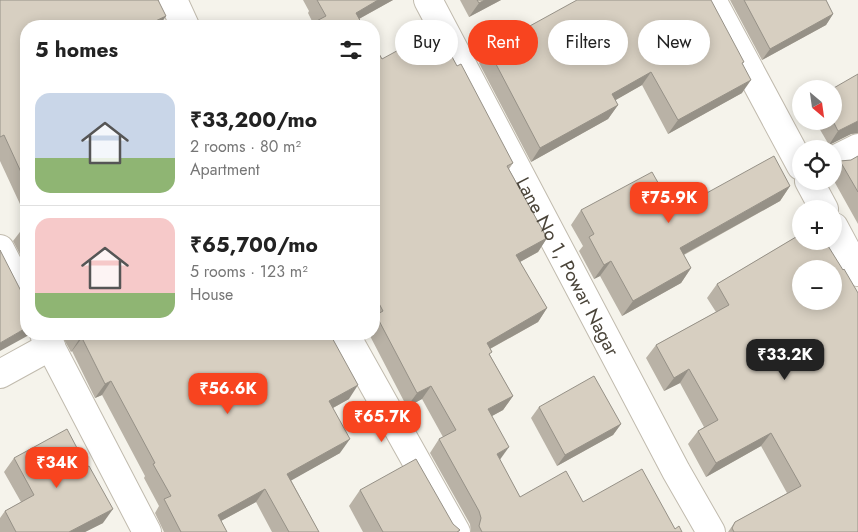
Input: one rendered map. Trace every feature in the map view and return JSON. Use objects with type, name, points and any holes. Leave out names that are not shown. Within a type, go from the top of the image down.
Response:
[{"type":"street","points":[[173,0],[182,20]]},
{"type":"street","name":"Lane No 1, Powar Nagar","points":[[428,0],[676,471],[711,532]]},
{"type":"street","points":[[712,0],[792,149]]},
{"type":"street","points":[[842,156],[858,148]]},
{"type":"street","points":[[842,242],[858,272]]},
{"type":"street","points":[[0,249],[20,287]]},
{"type":"street","points":[[0,374],[48,340],[148,532]]},
{"type":"street","points":[[348,340],[456,532]]},
{"type":"building","points":[[0,0],[158,0],[166,16],[158,20],[20,20],[20,170],[4,135],[0,137]]},
{"type":"building","points":[[317,0],[378,0],[356,13],[360,20],[318,20],[326,16]]},
{"type":"building","points":[[577,0],[711,0],[744,62],[742,63],[751,80],[678,120],[651,72],[612,94],[618,105],[540,148],[496,65],[538,65],[538,21]]},
{"type":"building","points":[[744,0],[826,0],[833,14],[770,49]]},
{"type":"building","points":[[395,52],[395,65],[457,66],[461,64],[513,163],[507,166],[547,238],[516,255],[547,308],[487,343],[492,352],[489,354],[513,396],[488,409],[509,447],[497,454],[520,497],[566,471],[583,502],[642,469],[675,529],[679,526],[682,532],[482,532],[479,526],[481,518],[479,511],[439,439],[456,430],[431,386],[417,393],[380,323],[380,313],[383,311],[380,305],[380,56],[382,59]]},
{"type":"building","points":[[858,74],[858,121],[842,129],[842,83]]},
{"type":"building","points":[[774,156],[790,186],[680,248],[691,268],[633,301],[611,261],[604,265],[589,237],[594,234],[581,210],[652,172],[674,211]]},
{"type":"building","points":[[858,156],[858,192],[842,164],[842,161],[851,160]]},
{"type":"building","points":[[792,239],[792,250],[831,250],[837,260],[792,260],[792,310],[842,310],[842,268],[858,293],[858,532],[734,532],[732,528],[735,522],[801,486],[771,433],[716,463],[698,431],[718,420],[689,369],[674,378],[656,345],[729,305],[717,284]]},
{"type":"building","points":[[0,250],[20,289],[20,331],[0,343]]},
{"type":"building","points":[[83,340],[333,340],[358,385],[329,401],[350,439],[287,474],[319,532],[289,532],[265,489],[218,515],[227,532],[181,532],[164,499],[171,496],[153,464],[155,463],[111,381],[105,384]]},
{"type":"building","points":[[594,376],[621,424],[565,455],[539,407]]},
{"type":"building","points":[[67,429],[87,467],[89,466],[113,509],[69,532],[16,532],[5,511],[34,495],[14,458]]},
{"type":"building","points":[[416,459],[453,524],[460,530],[457,532],[383,532],[360,490]]}]
